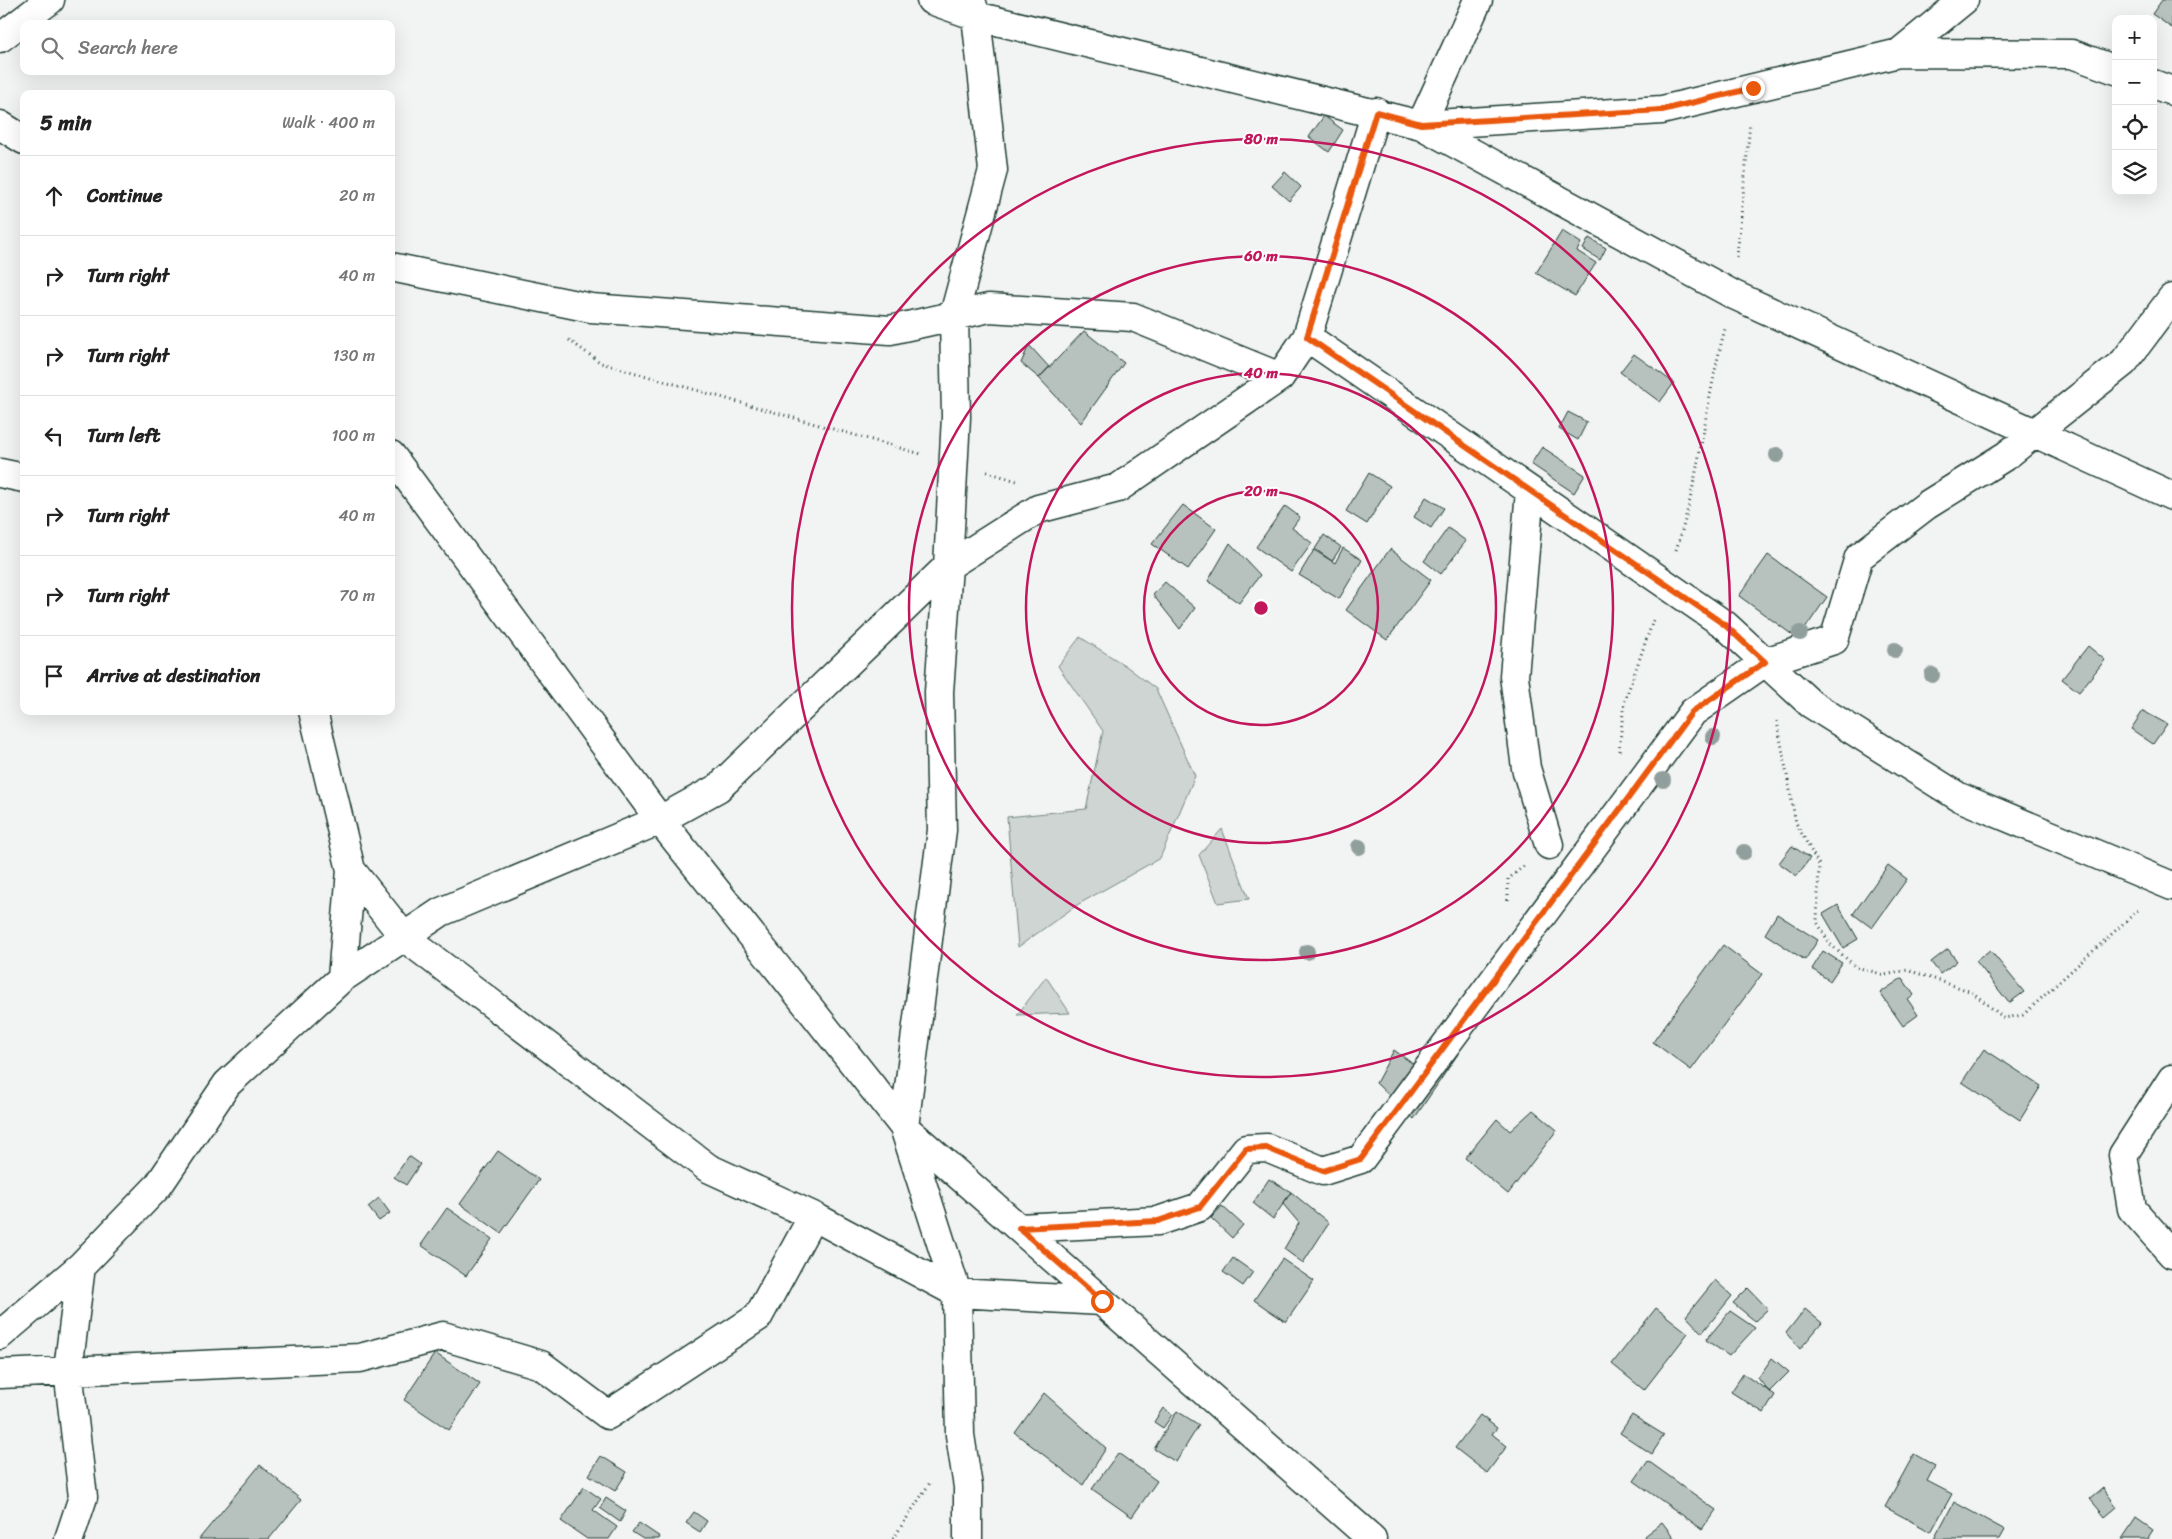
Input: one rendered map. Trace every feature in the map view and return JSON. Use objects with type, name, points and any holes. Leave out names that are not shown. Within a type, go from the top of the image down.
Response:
[{"type":"street","points":[[24,20],[50,0]]},
{"type":"street","points":[[931,0],[974,8],[1421,124],[1734,295],[2172,496]]},
{"type":"street","points":[[1421,124],[1478,0]]},
{"type":"street","points":[[1899,53],[1964,0]]},
{"type":"street","points":[[968,1539],[968,1487],[960,1435],[957,1293],[904,1127],[942,830],[938,692],[948,566],[956,417],[954,315],[993,170],[974,8]]},
{"type":"street","points":[[0,38],[20,23]]},
{"type":"street","points":[[1421,124],[1662,110],[1899,53],[2072,54],[2112,69]]},
{"type":"street","points":[[2157,85],[2172,91]]},
{"type":"street","points":[[0,1335],[81,1266],[158,1186],[227,1084],[342,978],[441,912],[660,820],[718,788],[948,566],[1038,509],[1118,488],[1280,377],[1307,337],[1376,112]]},
{"type":"street","points":[[0,125],[20,138]]},
{"type":"street","points":[[395,268],[591,308],[890,330],[989,308],[1133,317],[1280,377]]},
{"type":"street","points":[[1019,1228],[1158,1221],[1200,1207],[1246,1149],[1267,1148],[1323,1171],[1361,1159],[1692,712],[1765,662],[1834,640],[1860,557],[1926,506],[2008,455],[2124,362],[2172,298]]},
{"type":"street","points":[[1307,337],[1725,625],[1811,704],[1959,797],[2169,885]]},
{"type":"street","points":[[395,460],[660,820],[904,1127],[1372,1539]]},
{"type":"street","points":[[0,473],[20,477]]},
{"type":"street","points":[[1530,491],[1514,676],[1526,768],[1549,845]]},
{"type":"street","points":[[314,715],[351,870],[342,978]]},
{"type":"street","points":[[351,870],[404,936],[708,1168],[813,1216],[957,1293],[1102,1301]]},
{"type":"street","points":[[2172,1079],[2123,1155],[2132,1208],[2172,1254]]},
{"type":"street","points":[[0,1374],[360,1358],[443,1336],[541,1365],[608,1415],[758,1317],[813,1216]]},
{"type":"street","points":[[69,1539],[83,1497],[68,1370],[81,1266]]},
{"type":"path","points":[[561,334],[600,363],[1025,483]]},
{"type":"path","points":[[1776,719],[1796,823],[1819,864],[1817,922],[1830,944],[1856,967],[1884,975],[1908,970],[1972,992],[2004,1018],[2023,1015],[2169,885]]},
{"type":"path","points":[[893,1539],[960,1435]]},
{"type":"shaded area","points":[[1080,637],[1126,666],[1156,689],[1195,776],[1160,858],[1077,905],[1018,947],[1007,817],[1086,809],[1103,731],[1058,666]]},
{"type":"shaded area","points":[[1222,829],[1249,899],[1218,903],[1199,855]]},
{"type":"shaded area","points":[[1046,977],[1070,1013],[1017,1015]]},
{"type":"building","points":[[2162,0],[2172,0],[2172,28],[2157,18],[2157,15],[2152,14]]},
{"type":"building","points":[[1324,116],[1343,130],[1329,152],[1309,137]]},
{"type":"building","points":[[1285,172],[1301,187],[1289,201],[1272,186]]},
{"type":"building","points":[[1562,231],[1581,243],[1577,251],[1596,263],[1575,296],[1536,273]]},
{"type":"building","points":[[1589,238],[1606,248],[1600,260],[1583,249]]},
{"type":"building","points":[[1084,331],[1124,363],[1081,423],[1039,378]]},
{"type":"building","points":[[1029,345],[1049,367],[1039,378],[1021,363]]},
{"type":"building","points":[[1634,354],[1674,383],[1660,402],[1620,372]]},
{"type":"building","points":[[1568,412],[1587,422],[1578,440],[1559,429]]},
{"type":"building","points":[[1542,447],[1585,475],[1574,493],[1531,464]]},
{"type":"building","points":[[1369,473],[1390,486],[1367,524],[1346,511]]},
{"type":"building","points":[[1426,497],[1444,508],[1431,528],[1414,517]]},
{"type":"building","points":[[1183,505],[1216,529],[1188,569],[1152,544]]},
{"type":"building","points":[[1285,506],[1300,517],[1292,528],[1312,543],[1291,572],[1256,547]]},
{"type":"building","points":[[1448,528],[1466,541],[1441,574],[1424,561]]},
{"type":"building","points":[[1324,535],[1341,547],[1332,561],[1315,549]]},
{"type":"building","points":[[1230,543],[1260,575],[1239,603],[1208,581]]},
{"type":"building","points":[[1343,548],[1362,560],[1339,599],[1299,575],[1314,550],[1335,563]]},
{"type":"building","points":[[1390,549],[1431,580],[1387,640],[1346,610]]},
{"type":"building","points":[[1768,555],[1827,597],[1798,639],[1739,596]]},
{"type":"building","points":[[1165,582],[1195,608],[1180,629],[1153,595]]},
{"type":"building","points":[[2088,646],[2105,660],[2079,692],[2062,679]]},
{"type":"building","points":[[2143,711],[2167,724],[2153,744],[2131,729]]},
{"type":"building","points":[[1792,846],[1810,858],[1797,876],[1779,863]]},
{"type":"building","points":[[1888,865],[1907,879],[1872,928],[1853,914]]},
{"type":"building","points":[[1838,905],[1858,939],[1843,948],[1823,914]]},
{"type":"building","points":[[1777,914],[1818,940],[1805,960],[1765,934]]},
{"type":"building","points":[[1723,945],[1762,974],[1691,1070],[1653,1042]]},
{"type":"building","points":[[1948,949],[1957,961],[1940,974],[1931,962]]},
{"type":"building","points":[[1990,950],[2024,992],[2009,1003],[1976,961]]},
{"type":"building","points":[[1823,951],[1842,963],[1830,981],[1812,969]]},
{"type":"building","points":[[1902,978],[1914,995],[1908,1000],[1918,1015],[1903,1026],[1880,993]]},
{"type":"building","points":[[1436,1033],[1458,1054],[1414,1119],[1376,1083],[1394,1050],[1413,1064]]},
{"type":"building","points":[[1984,1049],[2041,1086],[2020,1120],[1962,1082]]},
{"type":"building","points":[[1533,1110],[1557,1130],[1508,1194],[1465,1158],[1497,1119],[1510,1131]]},
{"type":"building","points":[[498,1151],[539,1180],[501,1233],[460,1204]]},
{"type":"building","points":[[409,1156],[420,1164],[406,1185],[394,1177]]},
{"type":"building","points":[[1269,1179],[1291,1192],[1273,1219],[1253,1203]]},
{"type":"building","points":[[1291,1192],[1329,1223],[1303,1263],[1284,1249],[1299,1223],[1283,1204]]},
{"type":"building","points":[[379,1198],[390,1213],[379,1221],[368,1207]]},
{"type":"building","points":[[1222,1206],[1243,1225],[1232,1238],[1211,1218]]},
{"type":"building","points":[[447,1208],[492,1239],[466,1276],[421,1245]]},
{"type":"building","points":[[1233,1258],[1253,1272],[1243,1286],[1223,1272]]},
{"type":"building","points":[[1282,1259],[1314,1281],[1286,1322],[1254,1300]]},
{"type":"building","points":[[1715,1280],[1732,1296],[1702,1333],[1686,1316]]},
{"type":"building","points":[[1748,1288],[1768,1309],[1755,1321],[1733,1303]]},
{"type":"building","points":[[1656,1308],[1688,1333],[1644,1390],[1612,1364]]},
{"type":"building","points":[[1805,1309],[1822,1323],[1800,1349],[1786,1333]]},
{"type":"building","points":[[1730,1311],[1755,1328],[1729,1356],[1706,1340]]},
{"type":"building","points":[[435,1353],[480,1384],[449,1430],[404,1400]]},
{"type":"building","points":[[1772,1358],[1789,1372],[1769,1392],[1758,1378]]},
{"type":"building","points":[[1743,1374],[1775,1395],[1764,1413],[1731,1392]]},
{"type":"building","points":[[1044,1393],[1106,1448],[1083,1485],[1015,1433]]},
{"type":"building","points":[[1163,1408],[1172,1415],[1163,1428],[1154,1422]]},
{"type":"building","points":[[1177,1411],[1199,1425],[1176,1462],[1154,1449]]},
{"type":"building","points":[[1480,1415],[1497,1428],[1492,1434],[1507,1446],[1487,1473],[1455,1448]]},
{"type":"building","points":[[1632,1415],[1664,1435],[1652,1454],[1620,1433]]},
{"type":"building","points":[[1118,1453],[1157,1481],[1132,1517],[1092,1489]]},
{"type":"building","points":[[1914,1454],[1935,1466],[1927,1481],[1952,1494],[1931,1532],[1885,1507]]},
{"type":"building","points":[[601,1456],[627,1472],[615,1491],[589,1475]]},
{"type":"building","points":[[1648,1461],[1716,1510],[1702,1529],[1634,1481]]},
{"type":"building","points":[[260,1465],[301,1500],[269,1539],[199,1539]]},
{"type":"building","points":[[584,1487],[601,1499],[593,1510],[617,1527],[609,1539],[587,1539],[561,1521]]},
{"type":"building","points":[[2103,1488],[2117,1507],[2105,1517],[2090,1499]]},
{"type":"building","points":[[606,1498],[626,1511],[620,1522],[600,1508]]},
{"type":"building","points":[[1954,1502],[2005,1530],[2000,1539],[1934,1539]]},
{"type":"building","points":[[694,1512],[707,1521],[700,1532],[686,1523]]},
{"type":"building","points":[[2136,1518],[2153,1530],[2147,1539],[2122,1539]]},
{"type":"building","points":[[1662,1522],[1675,1539],[1646,1539],[1644,1536]]},
{"type":"building","points":[[639,1523],[660,1537],[659,1539],[643,1539],[632,1532]]},
{"type":"route","points":[[1102,1301],[1019,1228],[1158,1221],[1200,1207],[1246,1149],[1267,1148],[1323,1171],[1361,1159],[1692,712],[1765,662],[1725,625],[1307,337],[1376,112],[1421,124],[1662,110],[1753,88]]}]
